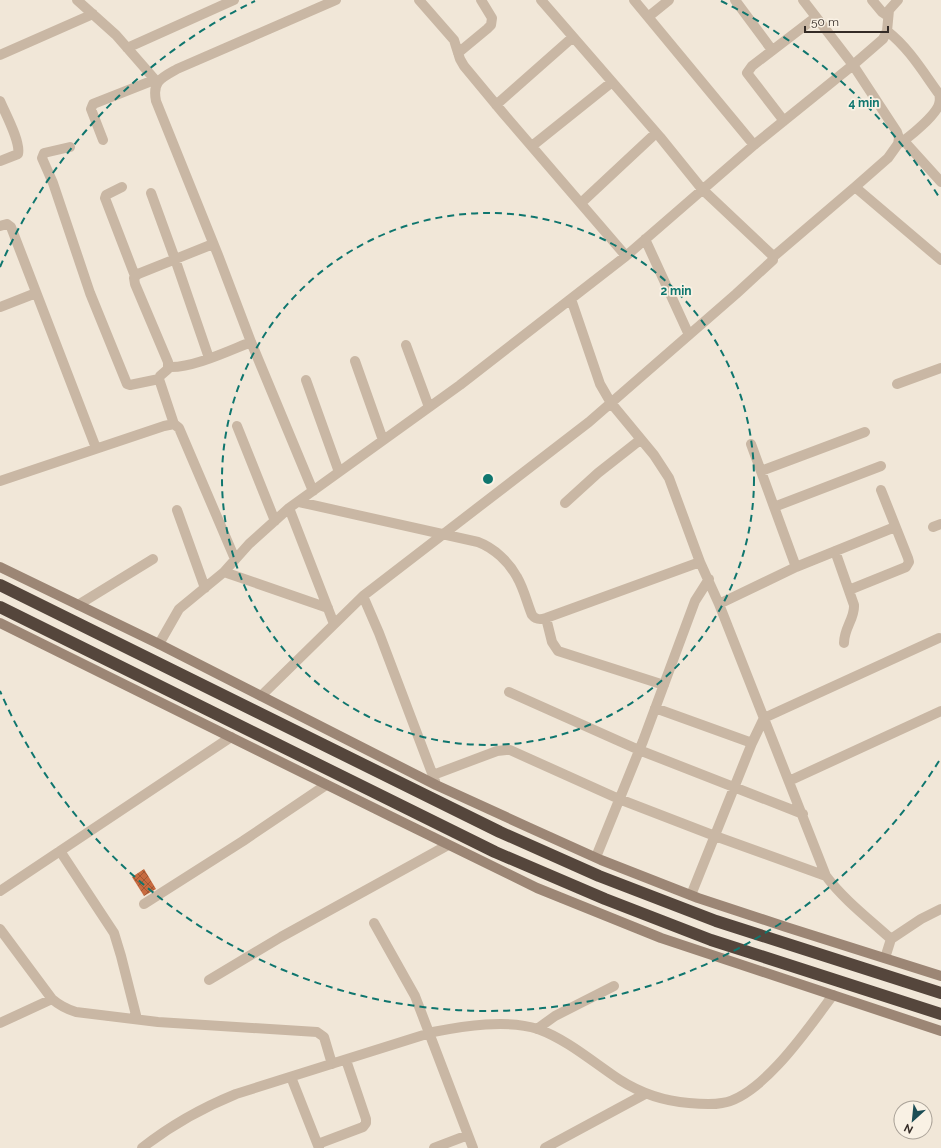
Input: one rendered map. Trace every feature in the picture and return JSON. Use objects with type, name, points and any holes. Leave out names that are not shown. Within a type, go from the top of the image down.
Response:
[{"type":"highway","points":[[0,585],[500,832],[599,876],[716,921],[941,993]]},
{"type":"highway","points":[[0,607],[495,852],[605,900],[711,940],[941,1014]]},
{"type":"main road","points":[[0,567],[159,644],[436,784],[596,858],[691,895],[941,976]]},
{"type":"main road","points":[[0,623],[537,888],[625,924],[675,942],[941,1031]]},
{"type":"street","points":[[77,0],[116,35],[156,81]]},
{"type":"street","points":[[127,48],[234,0]]},
{"type":"street","points":[[103,140],[91,109],[93,104],[156,81],[176,70],[336,0]]},
{"type":"street","points":[[419,0],[454,40],[462,62],[496,105],[626,256]]},
{"type":"street","points":[[458,53],[491,25],[492,18],[481,0]]},
{"type":"street","points":[[541,0],[656,133],[702,189],[773,257]]},
{"type":"street","points":[[634,0],[754,145]]},
{"type":"street","points":[[648,17],[669,0]]},
{"type":"street","points":[[735,0],[772,50]]},
{"type":"street","points":[[803,0],[853,65],[897,132],[901,143],[941,182]]},
{"type":"street","points":[[872,0],[882,12],[888,16]]},
{"type":"street","points":[[159,644],[179,609],[224,572],[234,559],[275,520],[460,385],[626,256],[754,145],[883,39],[887,31],[888,16],[891,7],[898,0]]},
{"type":"street","points":[[0,55],[93,14]]},
{"type":"street","points":[[784,121],[747,73],[752,66],[816,17]]},
{"type":"street","points":[[261,696],[364,596],[544,458],[610,403],[772,261],[773,257],[855,188],[929,118],[937,109],[940,101],[939,94],[909,52],[887,31]]},
{"type":"street","points":[[496,105],[573,37]]},
{"type":"street","points":[[156,81],[154,92],[156,101],[251,342],[313,491]]},
{"type":"street","points":[[532,146],[612,82]]},
{"type":"street","points":[[0,101],[17,142],[18,154],[0,161]]},
{"type":"street","points":[[580,202],[656,133]]},
{"type":"street","points":[[70,147],[44,153],[42,158],[53,183],[90,293],[127,384],[130,385],[159,379],[169,367]]},
{"type":"street","points":[[122,187],[106,195],[105,198],[136,276],[134,280],[135,284],[169,367]]},
{"type":"street","points":[[855,188],[938,254]]},
{"type":"street","points":[[150,193],[175,259],[209,358]]},
{"type":"street","points":[[0,226],[7,224],[11,227],[96,448]]},
{"type":"street","points":[[645,239],[688,335]]},
{"type":"street","points":[[136,276],[213,244]]},
{"type":"street","points":[[0,307],[36,293]]},
{"type":"street","points":[[571,299],[592,365],[610,403],[654,455],[669,478],[700,562],[719,604],[803,814],[826,876],[845,898],[891,939]]},
{"type":"street","points":[[169,367],[181,367],[251,342]]},
{"type":"street","points":[[406,344],[429,408]]},
{"type":"street","points":[[355,361],[383,440]]},
{"type":"street","points":[[897,384],[941,368]]},
{"type":"street","points":[[159,379],[174,424],[179,428],[234,559]]},
{"type":"street","points":[[306,380],[339,472]]},
{"type":"street","points":[[0,481],[96,448],[174,424]]},
{"type":"street","points":[[237,426],[275,520]]},
{"type":"street","points":[[761,471],[865,432]]},
{"type":"street","points":[[565,503],[598,472],[640,440]]},
{"type":"street","points":[[751,444],[796,567]]},
{"type":"street","points":[[774,507],[881,466]]},
{"type":"street","points":[[849,590],[908,565],[908,558],[881,490]]},
{"type":"street","points":[[299,502],[478,542],[492,548],[515,572],[532,615],[539,620],[700,562]]},
{"type":"street","points":[[290,508],[334,624]]},
{"type":"street","points":[[177,510],[205,588]]},
{"type":"street","points":[[719,604],[796,567],[895,527]]},
{"type":"street","points":[[835,551],[854,608],[844,634],[844,643]]},
{"type":"street","points":[[78,605],[153,559]]},
{"type":"street","points":[[224,572],[328,608]]},
{"type":"street","points":[[596,858],[639,750],[695,601],[709,580]]},
{"type":"street","points":[[364,596],[436,784]]},
{"type":"street","points":[[546,618],[552,642],[558,651],[664,685]]},
{"type":"street","points":[[691,895],[752,743],[764,718],[939,638]]},
{"type":"street","points":[[510,692],[639,750],[803,814]]},
{"type":"street","points":[[655,708],[752,743]]},
{"type":"street","points":[[789,781],[941,711]]},
{"type":"street","points":[[0,891],[231,737]]},
{"type":"street","points":[[433,775],[506,750],[518,753],[619,800],[826,876]]},
{"type":"street","points":[[144,904],[243,841],[326,785]]},
{"type":"street","points":[[209,980],[281,937],[448,845]]},
{"type":"street","points":[[60,851],[114,933],[137,1019]]},
{"type":"street","points":[[885,958],[891,939],[921,919],[941,909]]},
{"type":"street","points":[[374,923],[415,996],[473,1148]]},
{"type":"street","points":[[0,929],[52,999],[61,1006],[76,1012],[137,1019],[230,1027],[317,1032],[324,1037],[332,1064]]},
{"type":"street","points":[[537,1029],[555,1016],[614,986]]},
{"type":"street","points":[[146,1147],[188,1118],[236,1094],[430,1034],[459,1027],[506,1024],[537,1029],[568,1045],[621,1081],[646,1094],[670,1101],[697,1104],[723,1103],[741,1096],[767,1076],[798,1042],[833,995]]},
{"type":"street","points":[[0,1023],[52,999]]},
{"type":"street","points":[[291,1077],[318,1146],[363,1128],[366,1123],[366,1119],[346,1060]]},
{"type":"street","points":[[545,1148],[646,1094]]},
{"type":"street","points":[[434,1148],[468,1135]]},
{"type":"building","points":[[144,869],[156,889],[144,896],[132,877]]}]
